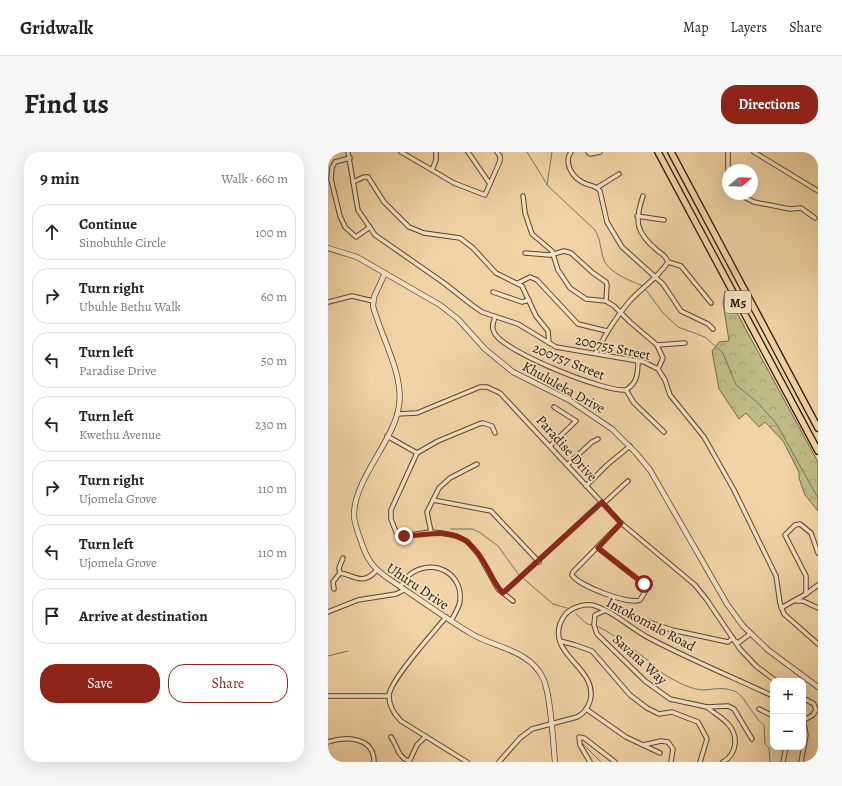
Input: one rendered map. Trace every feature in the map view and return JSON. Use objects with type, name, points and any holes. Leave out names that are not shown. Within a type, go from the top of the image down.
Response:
[{"type":"main road","name":"M5","points":[[658,152],[818,452]]},
{"type":"main road","name":"M5","points":[[671,152],[818,428]]},
{"type":"street","name":"200755 Street","points":[[348,152],[358,210],[370,228],[382,240],[444,283],[472,305],[495,317],[518,324],[556,347],[596,352],[638,361],[658,369],[665,380],[670,395],[704,436],[734,490],[776,576],[782,608],[788,618],[818,644]]},
{"type":"street","points":[[401,152],[454,183],[482,195],[487,193],[500,161],[500,156],[497,152]]},
{"type":"street","points":[[432,170],[436,160],[436,152]]},
{"type":"street","points":[[468,152],[490,184]]},
{"type":"street","points":[[571,152],[567,162],[574,175],[583,183],[598,187],[619,174]]},
{"type":"street","points":[[588,152],[590,154],[600,152]]},
{"type":"street","points":[[728,152],[728,164]]},
{"type":"street","points":[[754,152],[818,191]]},
{"type":"street","points":[[350,158],[335,162],[331,173],[332,189],[345,227],[356,237],[370,228]]},
{"type":"street","points":[[353,182],[364,177],[368,177],[384,202],[409,227],[424,233],[460,238],[473,248],[496,273],[518,283],[525,291],[536,316],[548,331],[549,343]]},
{"type":"street","points":[[598,187],[602,195],[607,222],[615,238],[632,258],[668,290],[681,311],[708,324],[713,329]]},
{"type":"street","points":[[523,196],[525,213],[532,234],[554,254],[561,275],[575,293],[593,301],[606,301],[614,306],[620,313],[658,345],[663,358],[658,369]]},
{"type":"street","points":[[643,196],[637,216],[638,224],[643,237],[648,243],[666,257],[668,262],[681,266],[711,303]]},
{"type":"street","points":[[750,200],[790,209],[801,208],[815,218]]},
{"type":"street","points":[[637,216],[664,220]]},
{"type":"street","name":"Khululeka Drive","points":[[328,248],[351,255],[385,273],[450,312],[485,349],[513,372],[587,410],[612,429],[630,446],[654,476],[727,604],[750,634],[818,687]]},
{"type":"street","points":[[525,253],[554,254],[564,251],[571,253],[593,273],[604,280],[607,285],[606,301]]},
{"type":"street","points":[[596,352],[607,331],[620,313],[668,262]]},
{"type":"street","points":[[328,302],[352,296],[373,301],[385,273]]},
{"type":"street","points":[[518,283],[530,277],[537,280],[578,324],[597,327],[607,331]]},
{"type":"street","points":[[493,292],[522,302],[529,300]]},
{"type":"street","name":"Uhuru Drive","points":[[373,301],[376,318],[399,383],[400,398],[397,414],[361,488],[354,513],[366,554],[376,571],[446,618],[483,641],[519,654],[535,666],[546,684],[555,762]]},
{"type":"street","name":"200757 Street","points":[[495,317],[492,325],[494,333],[507,345],[536,362],[615,390],[626,390]]},
{"type":"street","points":[[658,345],[685,343]]},
{"type":"street","points":[[638,361],[636,379],[626,390],[634,403],[664,432]]},
{"type":"street","name":"Paradise Drive","points":[[397,414],[417,413],[472,390],[487,387],[494,389],[503,396],[621,523],[695,585],[707,600],[740,650],[772,678]]},
{"type":"street","points":[[550,446],[576,421],[554,407]]},
{"type":"street","points":[[495,433],[492,426],[483,423],[479,424],[438,441],[417,453],[391,510],[391,519],[396,532],[402,536],[431,532],[456,536],[470,544],[479,555],[498,588],[512,601]]},
{"type":"street","points":[[387,436],[417,453]]},
{"type":"street","points":[[568,465],[598,438]]},
{"type":"street","points":[[586,486],[601,469],[630,446]]},
{"type":"street","points":[[431,532],[427,512],[439,488],[450,478],[477,464]]},
{"type":"street","points":[[503,593],[539,562],[602,503],[628,482]]},
{"type":"street","points":[[433,500],[491,512],[539,562]]},
{"type":"street","points":[[598,548],[644,584],[645,592],[640,600],[633,602],[603,593],[574,578],[573,572],[621,523]]},
{"type":"street","points":[[806,594],[806,576],[785,535],[794,525],[800,524],[811,533],[818,553]]},
{"type":"street","points":[[334,589],[333,582],[340,573],[339,568],[343,558]]},
{"type":"street","points":[[400,587],[408,577],[418,570],[438,568],[450,572],[454,578],[460,596],[460,603],[451,621]]},
{"type":"street","points":[[340,573],[358,579],[372,575],[376,571]]},
{"type":"street","points":[[782,608],[818,585]]},
{"type":"street","points":[[328,612],[358,600],[396,594],[404,590]]},
{"type":"street","points":[[795,601],[803,601],[818,608]]},
{"type":"street","name":"Intokomalo Road","points":[[560,641],[559,627],[567,613],[577,607],[585,605],[594,606],[649,638],[770,695]]},
{"type":"street","name":"Savana Way","points":[[604,611],[595,615],[594,625],[597,634],[645,681],[670,699],[707,707],[728,706],[734,709],[752,739]]},
{"type":"street","points":[[446,618],[394,682],[388,696],[391,707],[396,716],[425,737],[467,762]]},
{"type":"street","points":[[646,621],[672,630],[728,642],[733,638],[738,643],[750,634]]},
{"type":"street","points":[[501,761],[527,732],[536,727],[570,720],[582,715],[586,709],[590,698],[589,683],[566,654],[560,641]]},
{"type":"street","points":[[560,641],[592,651],[630,696],[647,708],[659,714],[672,712],[698,722],[706,739],[700,762]]},
{"type":"street","points":[[328,696],[388,696]]},
{"type":"street","points":[[806,700],[814,704],[816,710],[813,715],[806,718]]},
{"type":"street","points":[[707,707],[728,724],[734,735],[736,744],[734,751],[729,759],[723,762]]},
{"type":"street","points":[[759,708],[770,714]]},
{"type":"street","points":[[586,709],[619,733],[660,753]]},
{"type":"street","points":[[391,737],[400,754],[405,760],[409,761],[417,745],[425,737]]},
{"type":"street","points":[[590,762],[580,745],[579,737],[584,738],[615,762]]},
{"type":"street","points":[[328,742],[346,738],[361,741],[372,750],[374,762]]},
{"type":"street","points":[[643,745],[661,741],[668,742],[673,749],[671,762]]},
{"type":"street","points":[[783,762],[785,750]]},
{"type":"street","points":[[801,762],[803,750]]},
{"type":"green space","points":[[725,291],[818,462],[818,511],[805,495],[799,478],[799,472],[783,441],[765,422],[759,427],[746,413],[739,419],[719,389],[712,351],[719,342],[729,341],[723,303]]},
{"type":"waterway","points":[[527,152],[548,186],[595,230],[604,260],[607,265],[615,273],[643,286]]},
{"type":"waterway","points":[[547,185],[552,152]]},
{"type":"waterway","points":[[646,290],[663,313],[678,327],[705,337],[723,353],[736,385],[757,402],[776,423],[818,498]]},
{"type":"waterway","points":[[451,529],[472,529],[479,532],[498,546],[519,575]]},
{"type":"waterway","points":[[524,579],[553,604],[567,608]]},
{"type":"waterway","points":[[576,614],[587,624],[593,625]]},
{"type":"waterway","points":[[597,626],[612,634],[653,664],[665,675],[680,683],[699,690],[723,689],[738,693],[764,725],[765,744],[769,748],[770,762]]},
{"type":"waterway","points":[[328,656],[348,651]]},
{"type":"waterway","points":[[582,743],[601,762]]},
{"type":"route","points":[[404,536],[431,532],[456,536],[466,541],[479,555],[495,584],[503,593],[539,562],[555,545],[602,502],[621,523],[598,548],[616,564],[644,584]]}]
